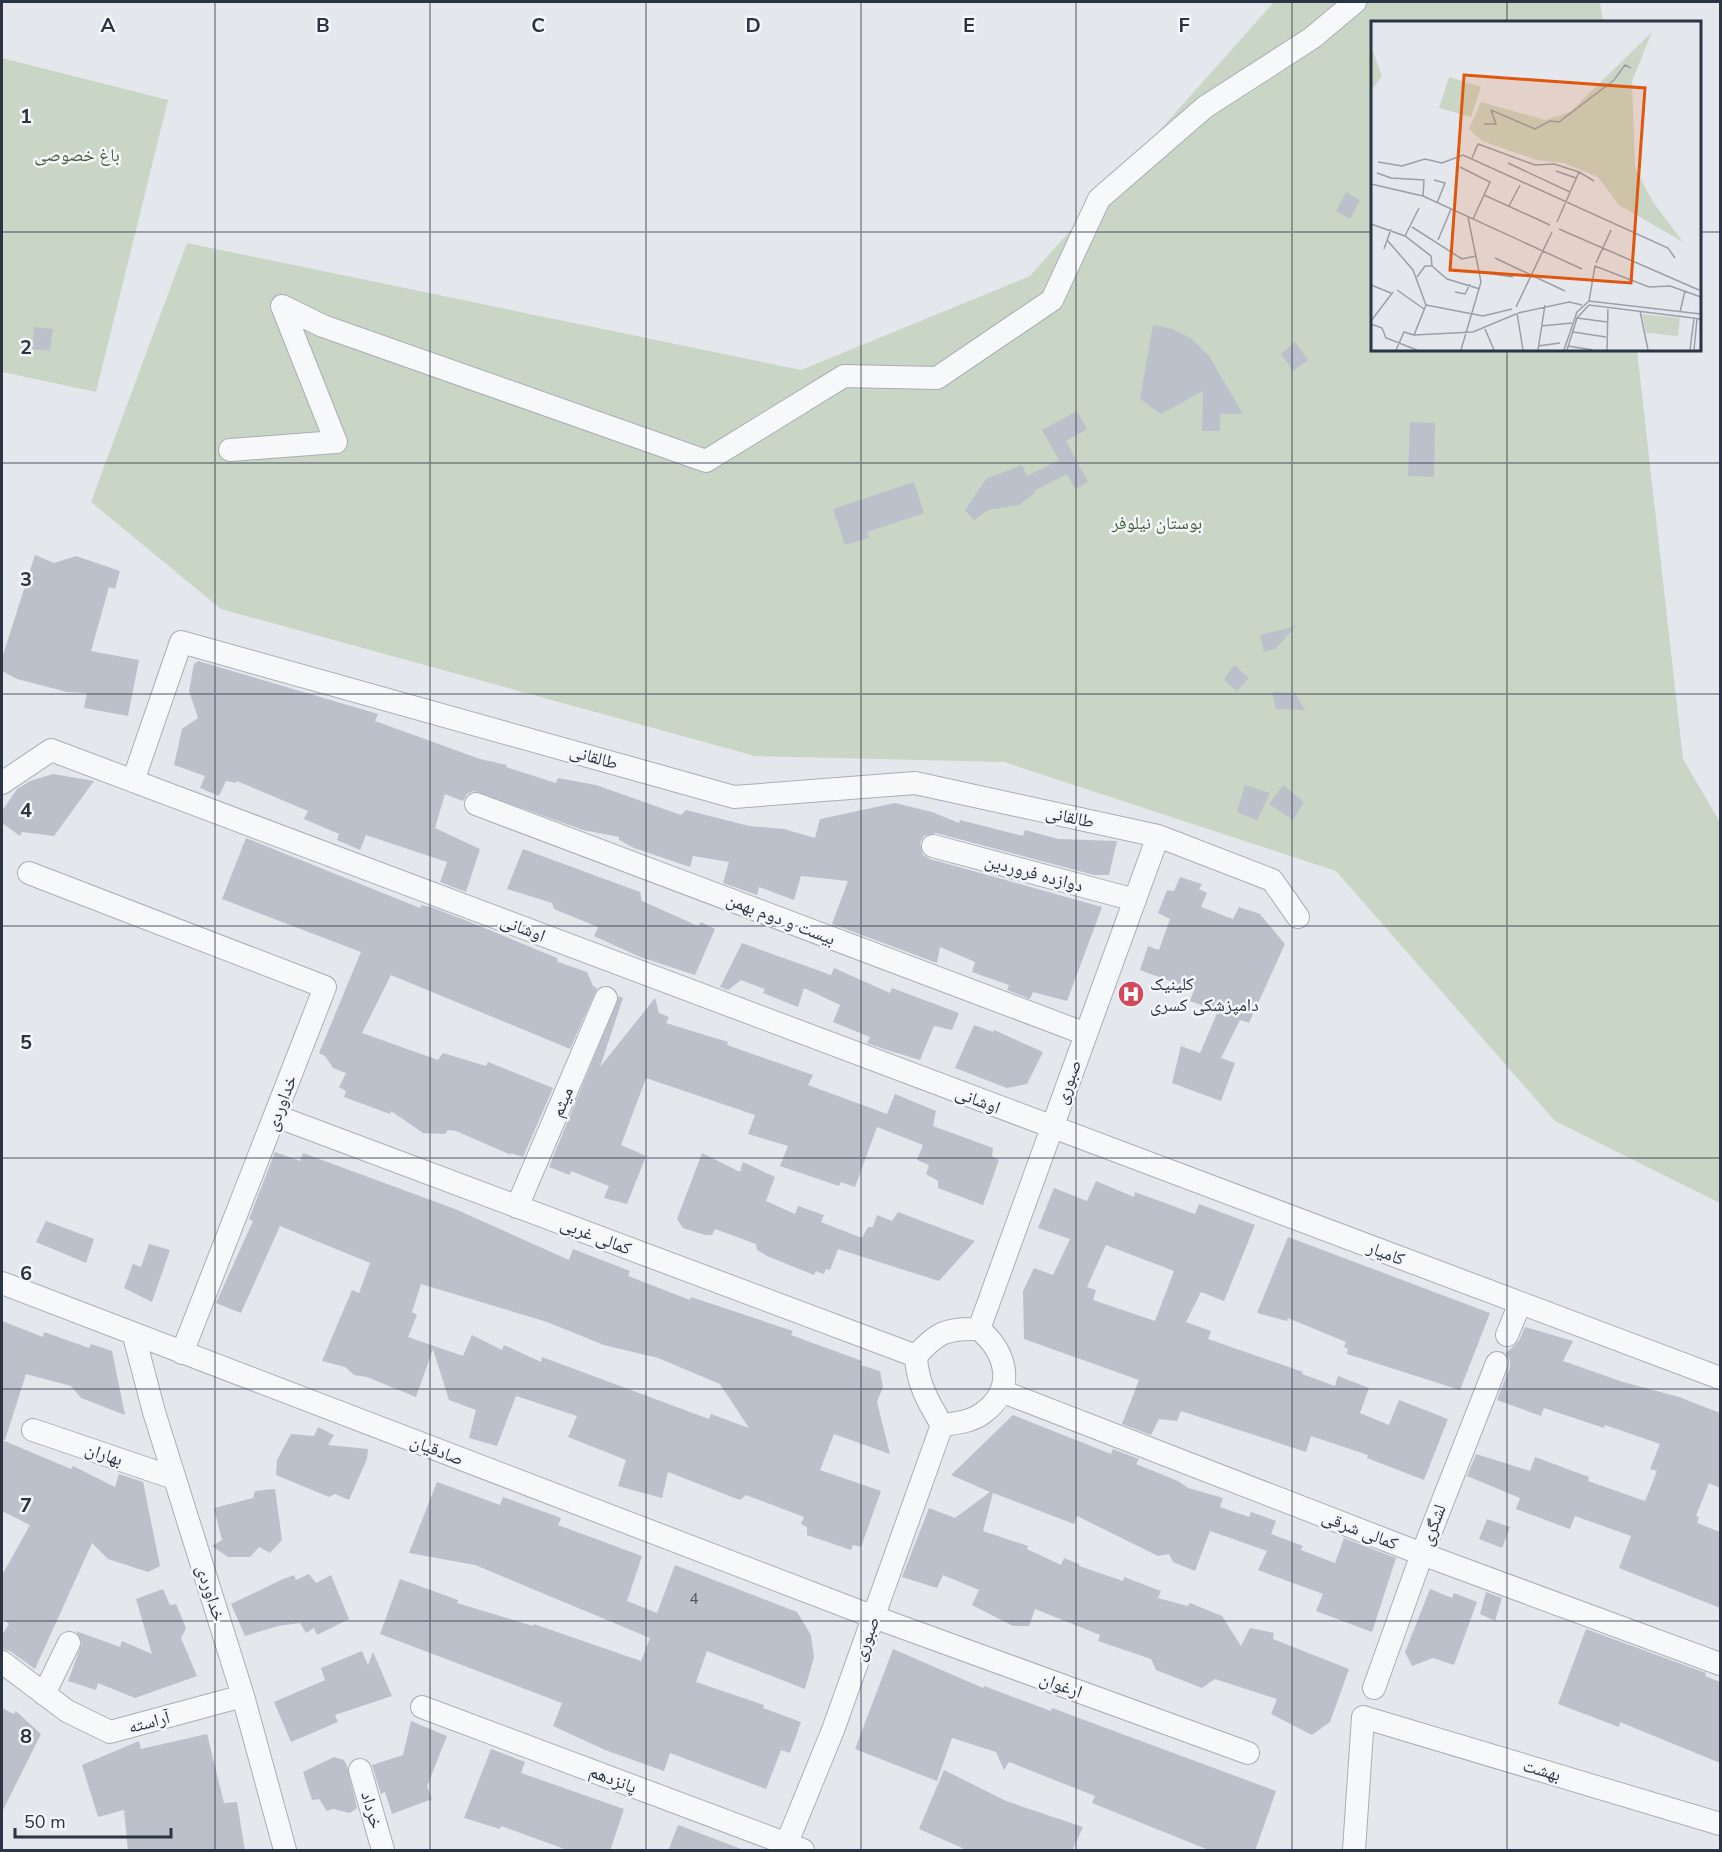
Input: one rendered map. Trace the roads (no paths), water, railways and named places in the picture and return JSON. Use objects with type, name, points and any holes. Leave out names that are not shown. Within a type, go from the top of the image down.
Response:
[{"type":"street","points":[[230,450],[336,442],[282,306],[322,326],[706,461],[844,376],[937,378],[1052,300],[1099,199],[1205,107],[1312,38],[1355,2]]},
{"type":"street","name":"طالقانی","points":[[133,781],[181,642],[734,797],[915,783],[1158,836]]},
{"type":"street","name":"اوشانی","points":[[2,783],[51,750],[1051,1127]]},
{"type":"street","name":"بیست و دوم بهمن","points":[[476,804],[1086,1034]]},
{"type":"street","points":[[1158,836],[1272,880],[1298,917]]},
{"type":"street","name":"صبوری","points":[[979,1329],[1158,836]]},
{"type":"street","name":"دوازده فروردین","points":[[933,846],[1135,900]]},
{"type":"street","name":"خداوردی","points":[[29,873],[325,987],[182,1353]]},
{"type":"street","name":"میثم","points":[[517,1207],[606,998]]},
{"type":"street","name":"کمالی غربی","points":[[276,1116],[916,1356]]},
{"type":"street","name":"کامیار","points":[[1051,1127],[1720,1378]]},
{"type":"street","name":"صادقیان","points":[[2,1283],[134,1336],[874,1617]]},
{"type":"street","points":[[1507,1335],[1520,1303]]},
{"type":"street","points":[[979,1329],[995,1342],[1003,1358],[1004,1375],[1001,1391],[982,1414],[967,1421],[942,1425],[922,1392],[916,1376],[916,1356],[931,1339],[947,1330],[979,1329]]},
{"type":"street","name":"خداوردی","points":[[134,1336],[174,1478],[243,1696],[285,1851]]},
{"type":"street","name":"لشگری","points":[[1374,1688],[1422,1554],[1497,1363]]},
{"type":"street","name":"کمالی شرقی","points":[[1001,1391],[1422,1554],[1720,1664]]},
{"type":"street","name":"صبوری","points":[[791,1848],[942,1425]]},
{"type":"street","name":"بهاران","points":[[33,1431],[174,1478]]},
{"type":"street","name":"ارغوان","points":[[874,1617],[1248,1753]]},
{"type":"street","points":[[44,1694],[69,1643]]},
{"type":"street","name":"آراسته","points":[[2,1662],[67,1711],[110,1732],[243,1696]]},
{"type":"street","name":"پانزدهم","points":[[422,1707],[791,1848]]},
{"type":"street","name":"بهشت","points":[[1353,1851],[1364,1717],[1720,1824]]},
{"type":"street","name":"خرداد","points":[[360,1770],[383,1851]]},
{"type":"place","name":"کلینیک دامپزشکی کسری","points":[[1131,994]]},
{"type":"park label","name":"باغ خصوصی","points":[[77,155]]},
{"type":"park label","name":"بوستان نیلوفر","points":[[1157,523]]}]
